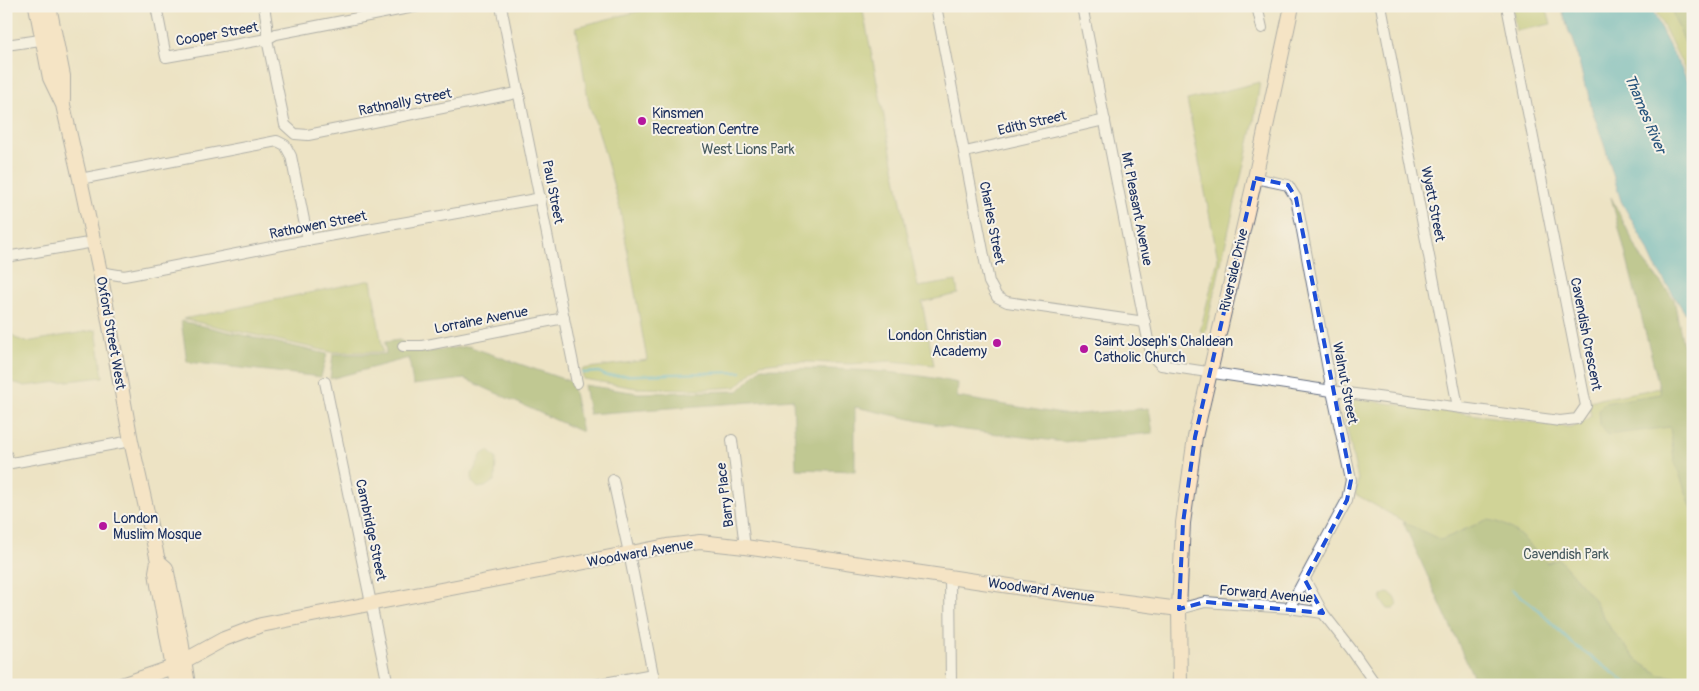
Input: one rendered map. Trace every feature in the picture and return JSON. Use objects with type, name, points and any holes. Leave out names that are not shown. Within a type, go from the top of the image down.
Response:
[{"type":"main road","name":"Oxford Street West","points":[[36,6],[63,76],[63,105],[94,242],[131,441],[158,561],[166,568],[181,640],[176,685]]},
{"type":"main road","name":"Oxford Street West","points":[[49,6],[49,38]]},
{"type":"main road","name":"Riverside Drive","points":[[1180,685],[1179,608],[1183,523],[1195,437],[1255,178],[1292,6]]},
{"type":"main road","name":"Woodward Avenue","points":[[122,685],[178,664],[224,639],[261,625],[667,546],[700,542],[950,578],[1179,608]]},
{"type":"main road","name":"Oxford Street West","points":[[178,664],[188,685]]},
{"type":"street","name":"Cooper Street","points":[[156,6],[166,57],[267,39],[276,34],[419,6]]},
{"type":"street","points":[[264,6],[267,39]]},
{"type":"street","name":"Paul Street","points":[[501,6],[578,383]]},
{"type":"street","name":"Charles Street","points":[[936,6],[989,282],[998,297],[1007,302],[1145,322]]},
{"type":"street","name":"Mt Pleasant Avenue","points":[[1082,6],[1153,357],[1161,365],[1211,373]]},
{"type":"street","points":[[1257,6],[1262,28]]},
{"type":"street","name":"Wyatt Street","points":[[1381,6],[1458,407]]},
{"type":"street","name":"Cavendish Crescent","points":[[1211,373],[1560,421],[1578,418],[1586,406],[1507,6]]},
{"type":"street","points":[[6,45],[49,38]]},
{"type":"street","name":"Rathnally Street","points":[[267,39],[285,125],[295,134],[308,136],[518,92]]},
{"type":"street","name":"Edith Street","points":[[965,152],[1105,120]]},
{"type":"street","points":[[80,179],[277,141],[285,145],[291,156],[308,240]]},
{"type":"street","name":"Walnut Street","points":[[1255,178],[1288,185],[1296,198],[1332,391],[1351,480],[1347,500],[1289,608]]},
{"type":"street","name":"Rathowen Street","points":[[100,272],[124,276],[308,240],[541,198]]},
{"type":"street","points":[[6,257],[94,242]]},
{"type":"street","name":"Lorraine Avenue","points":[[403,346],[422,346],[564,318]]},
{"type":"street","name":"Cambridge Street","points":[[325,382],[388,685]]},
{"type":"street","name":"Barry Place","points":[[732,440],[745,548]]},
{"type":"street","points":[[7,460],[131,441]]},
{"type":"street","points":[[613,480],[655,685]]},
{"type":"street","points":[[950,578],[951,685]]},
{"type":"street","points":[[1305,580],[1324,613]]},
{"type":"street","name":"Forward Avenue","points":[[1179,608],[1205,602],[1289,608],[1324,613],[1376,685]]},
{"type":"street","points":[[594,685],[653,674]]},
{"type":"highlighted area","points":[[1255,178],[1288,185],[1296,198],[1351,480],[1347,500],[1305,580],[1323,613],[1205,602],[1179,609],[1183,523],[1195,437]]},
{"type":"green space","name":"West Lions Park","points":[[659,6],[862,6],[918,287],[956,281],[958,294],[922,302],[934,365],[890,361],[851,364],[787,361],[760,364],[736,387],[705,389],[636,388],[583,379],[582,369],[647,360],[620,209],[599,133],[589,105],[576,27]]},
{"type":"green space","points":[[1512,6],[1546,6],[1551,24],[1516,31]]},
{"type":"green space","points":[[1669,6],[1691,6],[1693,8],[1693,61]]},
{"type":"green space","points":[[1693,6],[1693,86],[1654,7]]},
{"type":"green space","points":[[1260,82],[1254,121],[1205,333],[1200,331],[1218,259],[1187,100]]},
{"type":"green space","points":[[1611,197],[1642,259],[1674,299],[1693,396],[1693,512],[1674,459],[1670,427],[1608,435],[1600,425],[1599,410],[1604,403],[1661,394]]},
{"type":"green space","points":[[371,280],[383,352],[331,352],[183,319]]},
{"type":"green space","points":[[181,321],[327,354],[321,377],[187,362]]},
{"type":"green space","points":[[6,327],[15,338],[26,342],[96,330],[103,377],[25,386],[6,380]]},
{"type":"green space","points":[[399,340],[425,352],[468,346],[572,382],[582,432],[465,379],[413,385],[409,358],[330,379],[333,354],[386,354],[385,342]]},
{"type":"green space","points":[[761,368],[860,370],[910,374],[958,383],[957,397],[1068,415],[1149,408],[1153,433],[1064,442],[957,429],[855,407],[855,471],[796,469],[793,399],[589,414],[584,385],[638,393],[738,391]]},
{"type":"green space","name":"Cavendish Park","points":[[1693,382],[1693,685],[1484,685],[1415,528],[1355,494],[1358,480],[1343,410],[1347,402],[1356,399],[1569,427],[1578,425],[1591,416],[1588,401]]},
{"type":"green space","points":[[488,451],[496,458],[495,480],[485,487],[478,488],[472,482],[472,474],[482,454]]},
{"type":"green space","points":[[1486,520],[1496,521],[1512,530],[1527,542],[1547,563],[1559,559],[1592,597],[1612,631],[1638,661],[1660,675],[1693,679],[1693,685],[1477,685],[1403,522],[1441,540]]},
{"type":"green space","points":[[1387,593],[1393,595],[1396,600],[1398,605],[1394,609],[1388,609],[1381,600],[1382,595]]},
{"type":"water","name":"Thames River","points":[[1561,6],[1651,6],[1666,40],[1693,90],[1693,317],[1685,313],[1655,266],[1621,201],[1591,107],[1589,93],[1585,87],[1573,38],[1569,32]]},
{"type":"waterway","points":[[582,373],[599,372],[606,376],[741,372]]},
{"type":"waterway","points":[[1511,589],[1533,605],[1573,644],[1630,685]]},
{"type":"place","name":"Kinsmen Recreation Centre","points":[[642,121]]},
{"type":"place","name":"London Christian Academy","points":[[997,343]]},
{"type":"place","name":"Saint Joseph's Chaldean Catholic Church","points":[[1084,349]]},
{"type":"place","name":"London Muslim Mosque","points":[[103,526]]}]
